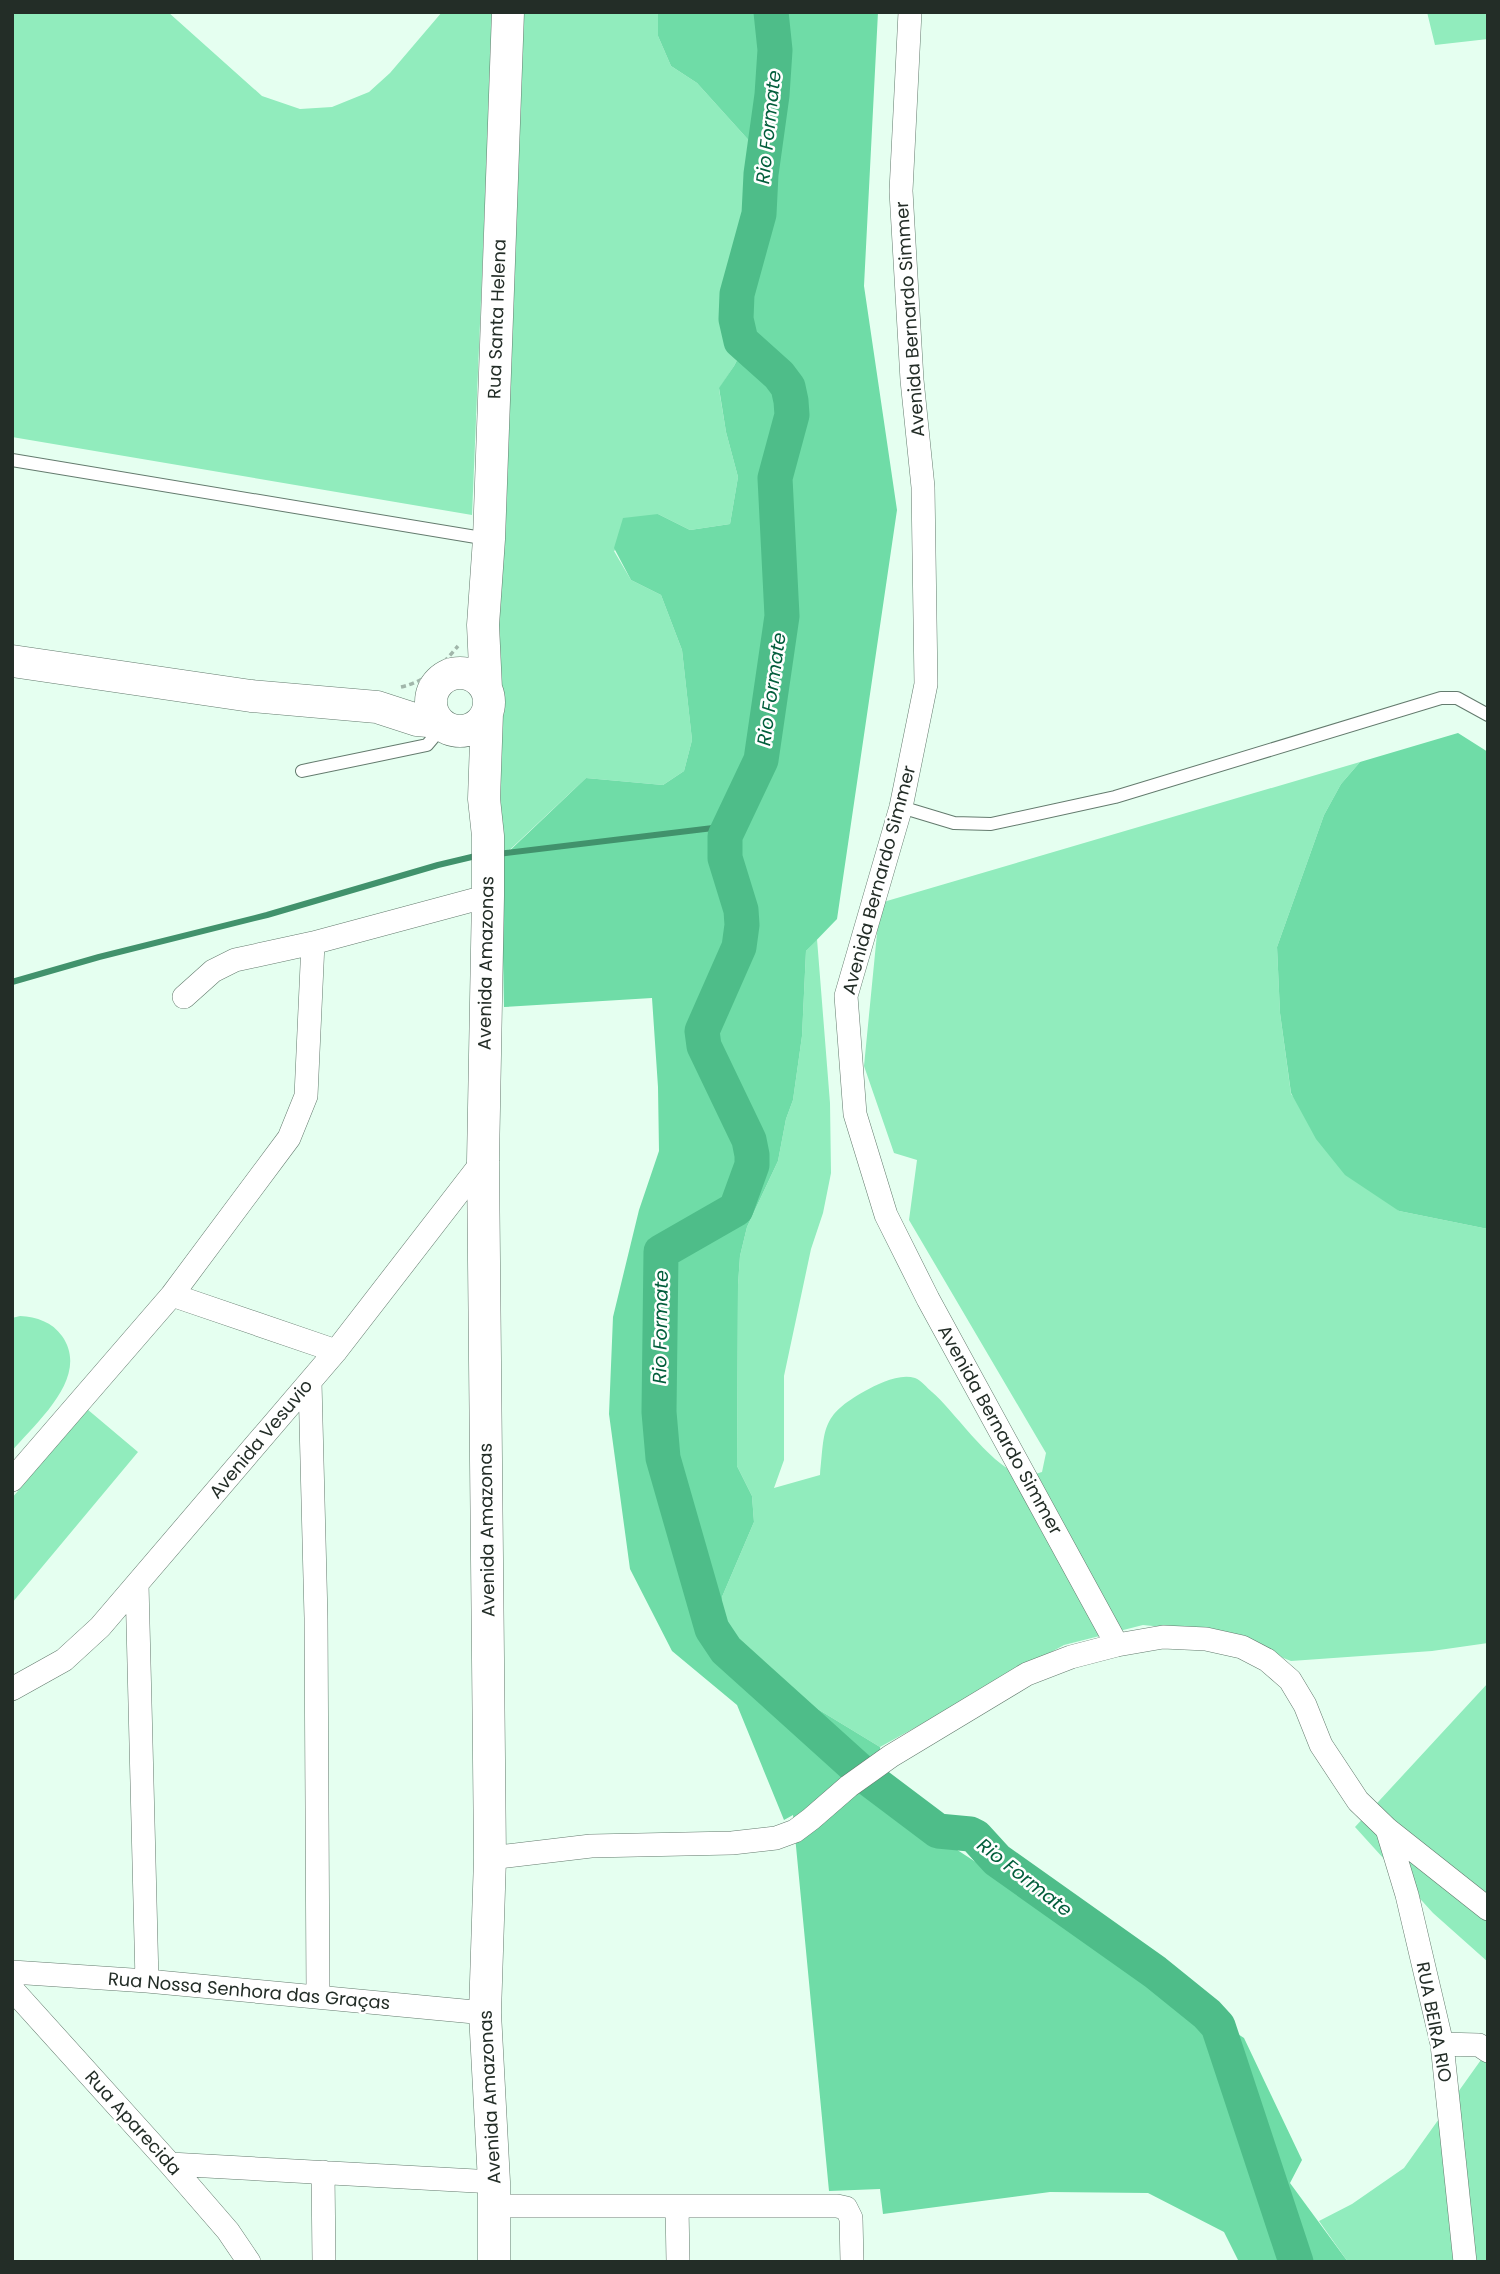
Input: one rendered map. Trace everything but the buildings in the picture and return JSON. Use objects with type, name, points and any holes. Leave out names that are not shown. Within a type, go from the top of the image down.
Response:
[{"type":"street","name":"Rua Santa Helena","points":[[445,680],[471,630],[489,539],[508,12]]},
{"type":"street","name":"Avenida Bernardo Simmer","points":[[910,12],[901,191],[912,380],[923,487],[926,684],[901,807],[846,996],[855,1115],[886,1215],[928,1299],[1117,1645]]},
{"type":"street","name":"Rua Santa Helena","points":[[471,630],[486,701]]},
{"type":"street","points":[[12,661],[251,696],[418,697],[445,680],[474,676],[486,701],[481,722],[460,731],[417,720],[385,697]]},
{"type":"street","points":[[444,726],[430,705],[445,680]]},
{"type":"street","name":"Avenida Amazonas","points":[[486,701],[484,799],[488,896],[483,1161],[490,1858],[485,2013],[495,2262]]},
{"type":"street","name":"Avenida Amazonas","points":[[444,726],[468,760],[484,799]]},
{"type":"street","points":[[184,997],[213,971],[236,960],[313,943],[488,896]]},
{"type":"street","points":[[12,1480],[172,1295],[289,1138],[306,1096],[313,943]]},
{"type":"street","name":"Avenida Vesuvio","points":[[12,1689],[64,1660],[100,1627],[310,1382],[483,1161]]},
{"type":"street","points":[[172,1295],[335,1351]]},
{"type":"street","points":[[310,1382],[316,1618],[318,1997]]},
{"type":"street","points":[[137,1584],[147,1982]]},
{"type":"street","points":[[490,1858],[591,1846],[732,1843],[776,1838],[811,1819],[849,1786],[891,1756],[1027,1674],[1071,1657],[1117,1645],[1163,1637],[1206,1639],[1242,1647],[1267,1660],[1290,1681],[1305,1705],[1321,1745],[1358,1801],[1387,1829],[1488,1909]]},
{"type":"street","name":"RUA BEIRA RIO","points":[[1387,1829],[1407,1895],[1442,2044],[1465,2262]]},
{"type":"street","name":"Rua Nossa Senhora das Graças","points":[[12,1972],[485,2013]]},
{"type":"street","name":"Rua Aparecida","points":[[12,1989],[170,2164],[228,2231],[249,2262]]},
{"type":"street","points":[[1442,2044],[1479,2045],[1488,2051]]},
{"type":"street","points":[[170,2164],[323,2172],[494,2194],[677,2206],[837,2206],[846,2208],[851,2218],[852,2262]]},
{"type":"street","points":[[323,2172],[324,2262]]},
{"type":"street","points":[[677,2206],[678,2262]]},
{"type":"lane","points":[[12,460],[489,539]]},
{"type":"lane","points":[[901,807],[954,823],[991,824],[1115,797],[1441,698],[1457,698],[1488,715]]},
{"type":"lane","points":[[302,771],[427,745],[444,726]]},
{"type":"path","points":[[385,697],[425,679],[440,667],[471,630]]},
{"type":"green space","points":[[12,12],[168,12],[262,96],[300,109],[332,107],[369,92],[390,73],[442,12],[493,12],[472,515],[12,437]]},
{"type":"green space","points":[[522,12],[658,12],[658,36],[671,66],[697,83],[753,145],[771,216],[754,289],[749,337],[719,389],[726,432],[738,477],[730,524],[690,530],[658,514],[614,551],[631,580],[661,595],[682,650],[692,740],[684,771],[663,785],[586,778],[501,858],[498,601]]},
{"type":"green space","points":[[658,12],[878,12],[864,286],[897,510],[837,919],[806,951],[802,1036],[793,1100],[786,1119],[778,1161],[747,1227],[740,1256],[737,1466],[752,1496],[754,1522],[722,1597],[722,1641],[750,1668],[880,1747],[881,1755],[849,1779],[1244,2038],[1302,2160],[1290,2183],[1348,2262],[1239,2262],[1224,2232],[1148,2193],[1050,2192],[883,2214],[880,2189],[829,2191],[793,1815],[784,1820],[737,1705],[672,1651],[630,1569],[609,1414],[613,1317],[639,1210],[659,1151],[652,998],[504,1007],[501,859],[586,778],[663,785],[684,771],[692,740],[682,650],[661,595],[631,580],[614,548],[623,518],[658,514],[690,530],[730,524],[738,477],[726,432],[719,388],[749,337],[754,289],[771,216],[753,145],[697,83],[671,66],[658,36]]},
{"type":"green space","points":[[1427,12],[1488,12],[1488,39],[1435,45]]},
{"type":"green space","points":[[1458,733],[1488,752],[1488,1229],[1399,1211],[1345,1175],[1316,1139],[1291,1093],[1280,1013],[1277,947],[1324,815],[1341,784],[1360,762]]},
{"type":"green space","points":[[1360,762],[1341,784],[1324,815],[1277,947],[1280,1013],[1291,1094],[1399,1211],[1488,1229],[1488,1643],[1432,1651],[1291,1661],[1220,1633],[1143,1625],[1064,1645],[880,1747],[750,1668],[722,1641],[722,1597],[754,1522],[752,1496],[737,1466],[740,1256],[747,1227],[778,1161],[786,1119],[793,1100],[802,1036],[806,951],[817,939],[830,1103],[831,1173],[823,1213],[811,1249],[784,1376],[784,1460],[774,1488],[820,1475],[825,1435],[832,1416],[865,1391],[902,1377],[915,1378],[922,1382],[976,1441],[1003,1465],[1027,1475],[1042,1472],[1046,1453],[909,1220],[917,1160],[894,1153],[864,1066],[880,903]]},
{"type":"green space","points":[[20,1316],[44,1321],[58,1331],[69,1352],[70,1367],[57,1398],[12,1451],[12,1318]]},
{"type":"green space","points":[[87,1409],[138,1452],[12,1603],[12,1498]]},
{"type":"green space","points":[[1488,1683],[1488,1962],[1433,1913],[1355,1827]]},
{"type":"green space","points":[[1488,2050],[1488,2262],[1348,2262],[1319,2221],[1352,2204],[1404,2168]]},
{"type":"waterway","name":"Rio Formate","points":[[771,12],[775,50],[759,214],[737,294],[736,319],[741,341],[779,375],[788,387],[791,401],[792,415],[775,478],[782,616],[761,760],[725,836],[725,858],[741,910],[739,947],[702,1031],[704,1046],[749,1140],[752,1165],[736,1209],[661,1252],[659,1412],[663,1458],[712,1629],[726,1650],[869,1779],[938,1831],[976,1837],[997,1860],[1155,1972],[1218,2026],[1296,2262]]},
{"type":"waterway","points":[[498,854],[713,828],[726,834]]},
{"type":"waterway","points":[[12,982],[267,915],[480,855]]}]
